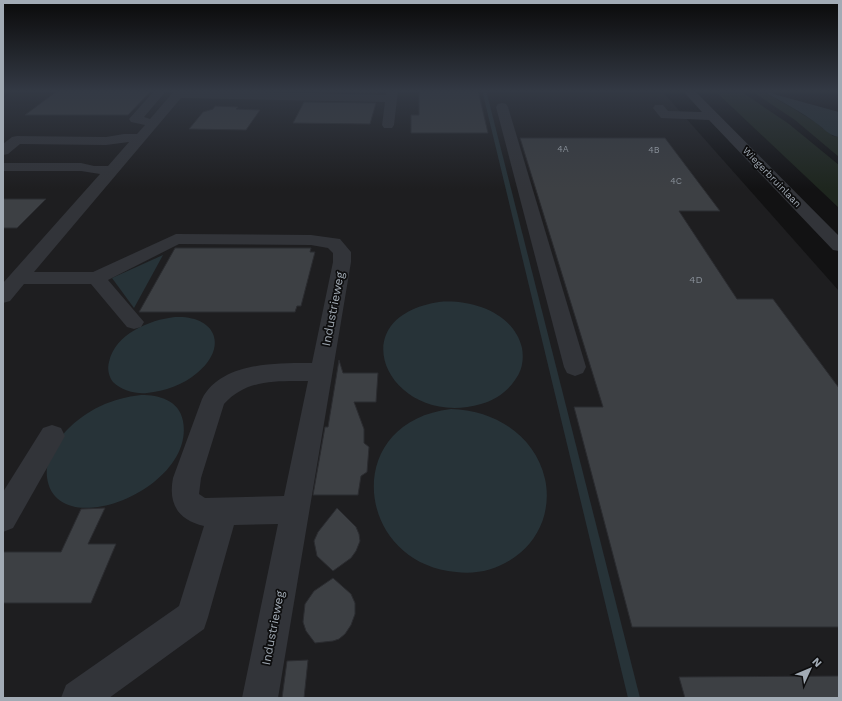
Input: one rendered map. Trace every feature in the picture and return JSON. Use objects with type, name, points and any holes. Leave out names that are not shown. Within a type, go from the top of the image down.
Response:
[{"type":"street","points":[[3,296],[153,123]]},
{"type":"street","points":[[506,123],[575,367]]},
{"type":"street","name":"Wiegerbruinlaan","points":[[719,123],[839,246]]},
{"type":"street","points":[[3,151],[17,140],[106,141],[124,138],[140,138]]},
{"type":"street","points":[[3,167],[90,159],[106,141]]},
{"type":"street","points":[[90,159],[94,170],[112,170]]},
{"type":"street","name":"Industrieweg","points":[[18,278],[96,278],[176,239],[311,240],[334,243],[342,252],[342,262],[260,698]]},
{"type":"street","points":[[96,278],[134,322]]},
{"type":"street","points":[[295,510],[203,512],[193,508],[186,501],[184,491],[214,399],[219,392],[231,383],[264,374],[321,372]]},
{"type":"street","points":[[3,518],[52,436]]},
{"type":"street","points":[[79,698],[192,617],[223,512]]},
{"type":"shaded area","points":[[3,123],[690,123],[839,291],[839,698],[3,698]]},
{"type":"shaded area","points":[[749,123],[787,123],[839,165],[839,208]]},
{"type":"shaded area","points":[[798,123],[816,123],[833,136],[839,137],[839,157]]},
{"type":"shaded area","points":[[815,123],[839,123],[839,137]]},
{"type":"shaded area","points":[[163,255],[134,308],[112,278]]},
{"type":"shaded area","points":[[439,302],[465,303],[490,311],[501,317],[517,336],[523,352],[521,369],[512,384],[496,398],[481,404],[449,408],[422,401],[401,387],[388,369],[383,348],[389,328],[408,312]]},
{"type":"shaded area","points":[[175,317],[189,318],[200,321],[208,327],[213,334],[215,343],[213,353],[207,363],[186,381],[174,387],[160,391],[138,393],[125,390],[113,382],[110,378],[108,365],[112,352],[118,344],[134,330],[144,325]]},
{"type":"shaded area","points":[[141,395],[155,396],[167,400],[177,408],[181,414],[183,421],[181,446],[168,468],[148,487],[123,500],[97,507],[73,506],[56,497],[47,477],[47,471],[49,459],[55,446],[66,431],[82,417],[100,406],[120,399]]},
{"type":"shaded area","points":[[451,409],[467,410],[497,420],[522,438],[540,463],[547,489],[546,510],[543,519],[534,538],[528,546],[506,563],[482,571],[465,573],[456,572],[422,563],[397,545],[381,520],[374,492],[377,464],[391,439],[415,419]]},
{"type":"building","points":[[194,123],[251,123],[246,130],[189,129]]},
{"type":"building","points":[[293,123],[370,123],[370,124]]},
{"type":"building","points":[[411,123],[486,123],[488,133],[411,133]]},
{"type":"building","points":[[520,138],[665,138],[720,211],[679,211],[737,299],[773,299],[839,388],[839,627],[632,627],[574,407],[603,407]]},
{"type":"building","points":[[3,199],[46,199],[17,228],[3,228]]},
{"type":"building","points":[[175,248],[311,248],[310,252],[315,252],[301,306],[297,306],[295,312],[139,312]]},
{"type":"building","points":[[339,360],[343,373],[378,373],[376,402],[354,402],[364,429],[364,443],[369,447],[367,472],[361,476],[358,495],[313,495],[325,427],[328,427]]},
{"type":"building","points":[[105,508],[88,544],[116,544],[91,603],[3,603],[3,552],[61,552],[81,509]]},
{"type":"building","points":[[337,508],[356,527],[360,541],[351,558],[333,571],[317,556],[314,541],[318,532]]},
{"type":"building","points":[[333,578],[351,594],[355,603],[355,614],[351,625],[345,634],[339,639],[315,643],[306,631],[303,622],[305,604],[314,591]]},
{"type":"building","points":[[308,660],[304,698],[282,698],[287,661]]},
{"type":"building","points":[[839,676],[839,698],[685,698],[679,677]]},
{"type":"waterway","points":[[492,123],[634,698]]}]
